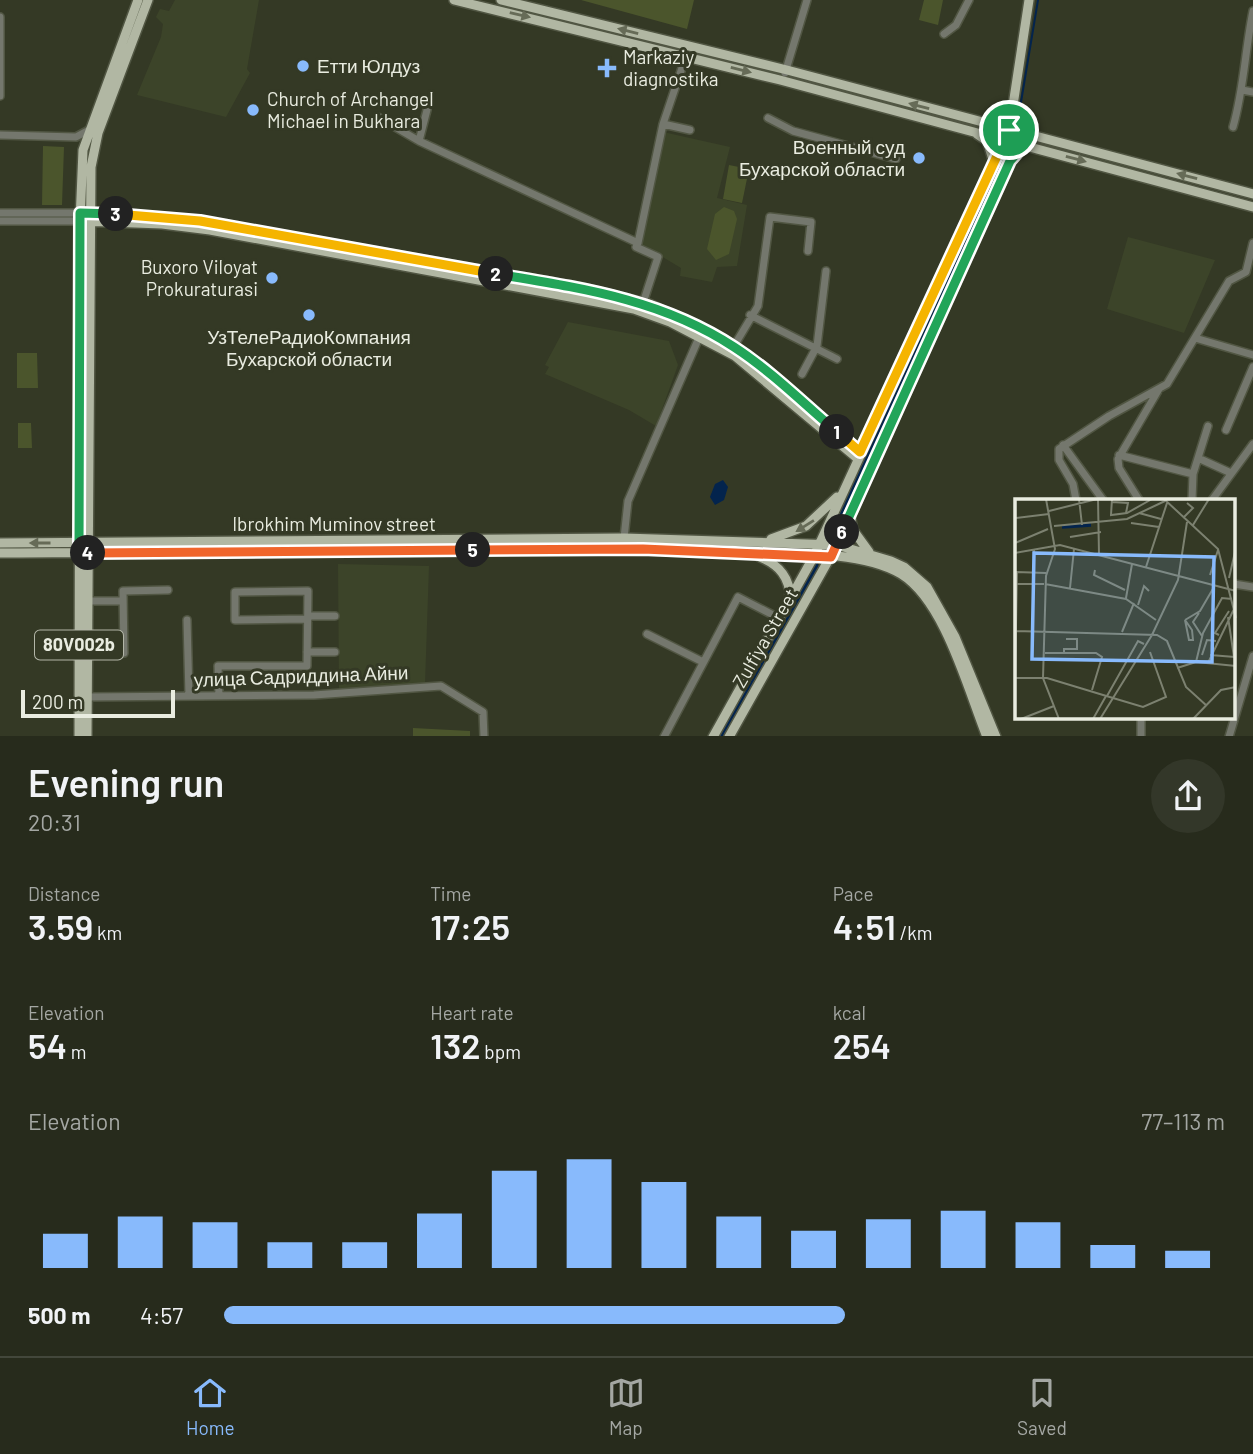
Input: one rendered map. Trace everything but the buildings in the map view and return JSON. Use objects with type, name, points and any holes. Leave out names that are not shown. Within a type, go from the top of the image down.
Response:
[{"type":"main road","points":[[85,217],[83,150],[138,0]]},
{"type":"main road","points":[[85,217],[96,140],[148,0]]},
{"type":"main road","points":[[454,0],[780,80],[1253,207]]},
{"type":"main road","points":[[501,0],[787,71],[1253,194]]},
{"type":"main road","points":[[1010,161],[1007,141],[1029,0]]},
{"type":"main road","points":[[973,131],[987,141],[993,161]]},
{"type":"main road","name":"Zulfiya Street","points":[[714,736],[814,556],[993,161],[1007,141]]},
{"type":"main road","points":[[1010,161],[1024,145]]},
{"type":"main road","name":"Zulfiya Street","points":[[730,736],[831,557],[1010,161]]},
{"type":"main road","points":[[85,217],[162,224],[333,249],[583,288],[643,303],[736,351],[859,455]]},
{"type":"main road","name":"80V002b","points":[[79,736],[84,548],[85,217]]},
{"type":"main road","points":[[333,249],[624,307],[701,334]]},
{"type":"main road","points":[[755,542],[790,534],[806,526],[843,490]]},
{"type":"main road","points":[[850,515],[853,530],[871,553]]},
{"type":"main road","name":"Ibrokhim Muminov street","points":[[0,553],[84,548],[624,538],[643,544],[863,560],[891,569],[919,590],[948,640],[987,736]]},
{"type":"main road","name":"Ibrokhim Muminov street","points":[[0,543],[84,548],[755,542],[836,545],[871,553],[904,567],[936,599],[996,736]]},
{"type":"main road","name":"80V002b","points":[[84,548],[88,601],[87,736]]},
{"type":"main road","points":[[752,554],[781,569],[790,589],[790,599]]},
{"type":"street","points":[[780,80],[787,71],[807,0]]},
{"type":"street","points":[[944,34],[956,25],[968,0]]},
{"type":"street","points":[[1233,127],[1242,90],[1243,62],[1253,11]]},
{"type":"street","points":[[0,17],[0,96]]},
{"type":"street","points":[[643,303],[658,257],[636,247],[663,124],[685,56]]},
{"type":"street","points":[[1242,90],[1253,92]]},
{"type":"street","points":[[419,141],[427,110]]},
{"type":"street","points":[[378,117],[419,141],[638,243]]},
{"type":"street","points":[[768,118],[793,131],[896,159]]},
{"type":"street","points":[[663,124],[690,131]]},
{"type":"street","points":[[0,135],[76,137],[89,130]]},
{"type":"street","points":[[0,213],[85,217]]},
{"type":"street","points":[[736,351],[750,315],[758,306],[770,216],[811,222],[808,251]]},
{"type":"street","points":[[0,221],[85,217]]},
{"type":"street","points":[[1076,499],[1073,484],[1059,460],[1059,449],[1167,384],[1229,281],[1246,272],[1253,243]]},
{"type":"street","points":[[802,374],[817,346],[826,271]]},
{"type":"street","points":[[750,315],[817,346],[837,359]]},
{"type":"street","points":[[624,538],[628,502],[701,334]]},
{"type":"street","points":[[1195,338],[1253,355]]},
{"type":"street","points":[[1226,430],[1253,367]]},
{"type":"street","points":[[1138,499],[1119,468],[1119,455],[1160,388]]},
{"type":"street","points":[[1192,499],[1193,474],[1208,426]]},
{"type":"street","points":[[1213,499],[1253,444]]},
{"type":"street","points":[[1063,446],[1102,499]]},
{"type":"street","points":[[1119,455],[1193,474]]},
{"type":"street","points":[[1198,458],[1231,472]]},
{"type":"street","points":[[87,655],[124,653],[123,591],[168,590]]},
{"type":"street","points":[[219,696],[218,666],[307,666],[308,618],[308,591],[235,592],[235,620],[308,618],[335,616]]},
{"type":"street","points":[[664,736],[701,662],[738,597],[779,618]]},
{"type":"street","points":[[88,601],[123,601]]},
{"type":"street","points":[[187,621],[189,696]]},
{"type":"street","points":[[647,634],[701,662]]},
{"type":"street","points":[[307,652],[335,652]]},
{"type":"street","points":[[1236,711],[1253,656]]},
{"type":"street","points":[[1243,685],[1253,686]]},
{"type":"street","name":"улица Садриддина Айни","points":[[88,697],[314,695],[441,686],[483,712],[484,736]]},
{"type":"street","points":[[1229,736],[1234,719]]},
{"type":"shaded area","points":[[175,0],[259,0],[247,69],[250,73],[226,117],[137,95],[161,37],[163,24],[156,17],[160,9],[169,11]]},
{"type":"shaded area","points":[[581,0],[694,0],[687,29]]},
{"type":"shaded area","points":[[924,0],[943,0],[938,25],[919,20]]},
{"type":"shaded area","points":[[663,132],[730,147],[717,198],[747,205],[737,266],[717,267],[712,282],[680,276],[681,268],[641,244]]},
{"type":"shaded area","points":[[43,146],[64,147],[62,205],[42,205]]},
{"type":"shaded area","points":[[729,165],[749,169],[742,203],[723,199]]},
{"type":"shaded area","points":[[724,207],[734,211],[737,219],[729,254],[716,260],[707,249],[715,214]]},
{"type":"shaded area","points":[[1128,237],[1215,260],[1184,333],[1107,309]]},
{"type":"shaded area","points":[[568,322],[669,341],[678,365],[656,426],[629,410],[545,374],[549,367],[545,365]]},
{"type":"shaded area","points":[[17,353],[37,353],[38,388],[17,388]]},
{"type":"shaded area","points":[[18,423],[31,423],[32,448],[18,448]]},
{"type":"shaded area","points":[[338,564],[429,566],[425,684],[339,689]]},
{"type":"shaded area","points":[[413,728],[470,731],[470,736],[413,736]]},
{"type":"water","points":[[723,480],[728,487],[724,500],[715,505],[710,497],[715,484]]},
{"type":"waterway","points":[[1018,120],[1038,0]]},
{"type":"waterway","points":[[831,533],[1001,165]]},
{"type":"waterway","points":[[721,736],[816,566]]},
{"type":"place","name":"Етти Юлдуз","points":[[303,66]]},
{"type":"place","name":"Markaziy diagnostika","points":[[607,68]]},
{"type":"place","name":"Church of Archangel Michael in Bukhara","points":[[253,110]]},
{"type":"place","name":"Военный суд Бухарской области","points":[[919,158]]},
{"type":"place","name":"Buxoro Viloyat Prokuraturasi","points":[[272,278]]},
{"type":"place","name":"УзТелеРадиоКомпания Бухарской области","points":[[309,315]]},
{"type":"route","points":[[1009,130],[1010,141],[1024,145],[1010,161],[831,557],[643,549],[79,553],[80,213],[162,216],[200,221],[583,288],[649,304],[734,346],[860,452],[1009,130]]}]
